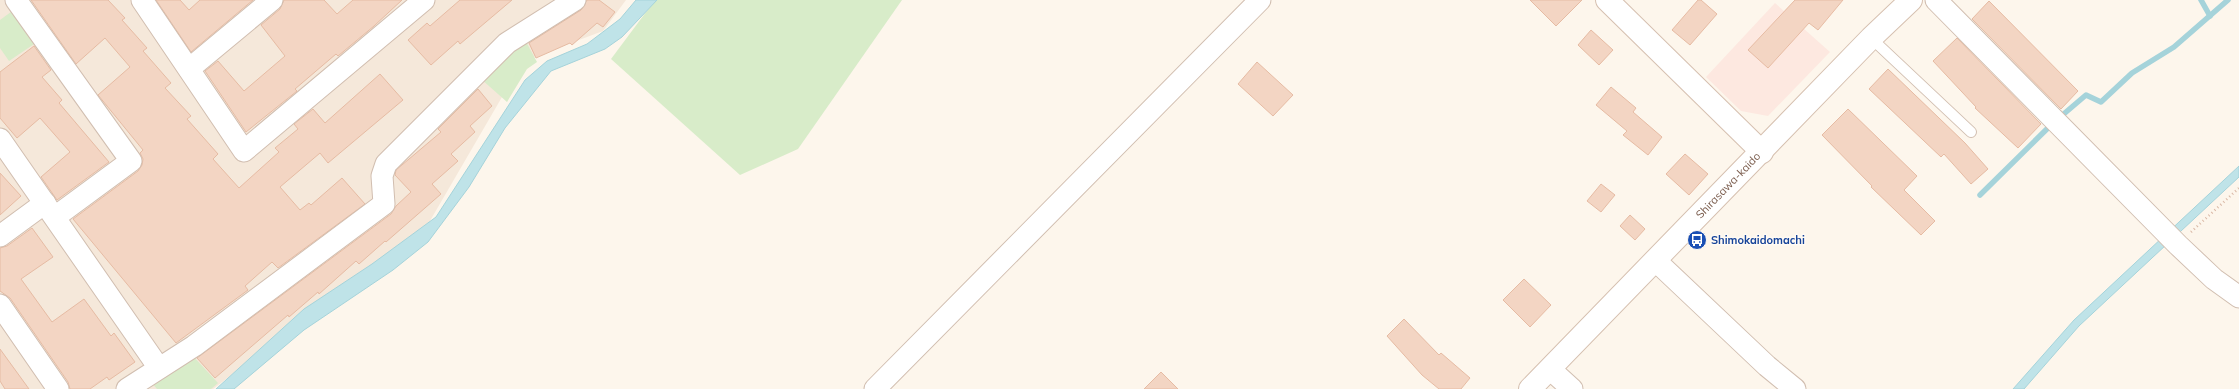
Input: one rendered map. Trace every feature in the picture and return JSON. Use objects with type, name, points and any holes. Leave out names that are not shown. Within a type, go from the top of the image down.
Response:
[{"type":"main road","points":[[1607,0],[1762,152]]},
{"type":"main road","name":"Shirasawa-kaido","points":[[1530,389],[1762,152],[1871,38],[1911,0]]},
{"type":"street","points":[[0,236],[50,210],[131,161],[16,0]]},
{"type":"street","points":[[142,0],[244,151],[424,0]]},
{"type":"street","points":[[189,69],[272,0]]},
{"type":"street","points":[[127,389],[194,346],[384,204],[382,176],[386,164],[507,43],[575,0]]},
{"type":"street","points":[[875,389],[1260,0]]},
{"type":"street","points":[[1936,0],[2178,245],[2214,279],[2239,297]]},
{"type":"street","points":[[0,139],[159,368]]},
{"type":"street","points":[[1656,261],[1767,366],[1795,389]]},
{"type":"street","points":[[0,305],[58,389]]},
{"type":"street","points":[[1550,369],[1572,389]]},
{"type":"lane","points":[[1871,38],[1971,132]]},
{"type":"path","points":[[2178,245],[2239,188]]},
{"type":"shaded area","points":[[0,0],[626,0],[603,31],[523,61],[427,226],[213,389],[0,389]]},
{"type":"shaded area","points":[[1775,3],[1830,52],[1768,116],[1741,111],[1706,77]]},
{"type":"green space","points":[[655,0],[902,0],[798,149],[740,175],[611,59]]},
{"type":"green space","points":[[15,9],[37,42],[9,61],[0,48],[0,20]]},
{"type":"green space","points":[[524,38],[537,62],[527,69],[507,102],[481,79]]},
{"type":"green space","points":[[191,354],[218,383],[211,389],[157,389],[151,382]]},
{"type":"water","points":[[636,0],[657,0],[622,37],[605,49],[551,71],[505,128],[469,187],[428,242],[393,270],[304,330],[234,389],[216,389],[304,309],[372,264],[436,217],[525,80],[547,61],[587,44],[620,19]]},
{"type":"water","points":[[2239,166],[2239,177],[2079,326],[2024,389],[2013,389],[2074,320]]},
{"type":"building","points":[[31,0],[108,0],[125,18],[122,20],[147,48],[143,51],[171,83],[165,88],[191,116],[187,119],[218,154],[213,159],[239,188],[279,152],[275,148],[298,129],[294,124],[313,109],[325,123],[380,74],[403,100],[328,163],[320,153],[280,187],[300,210],[309,203],[311,205],[342,178],[365,204],[278,268],[272,262],[245,286],[248,290],[176,343],[73,219],[138,171],[142,165],[143,159],[140,153],[143,150],[98,95],[130,67],[105,38],[76,64]]},
{"type":"building","points":[[156,0],[180,0],[189,10],[200,0],[253,0],[191,52]]},
{"type":"building","points":[[284,0],[324,0],[337,14],[353,0],[402,0],[374,26],[338,56],[336,54],[295,89],[297,91],[246,132],[205,71],[218,61],[244,91],[285,56],[261,25],[280,9]]},
{"type":"building","points":[[460,0],[512,0],[460,44],[458,41],[431,65],[408,40],[427,23],[430,26]]},
{"type":"building","points":[[587,0],[599,0],[615,12],[603,27],[597,23],[572,45],[570,43],[536,58],[529,43],[581,10]]},
{"type":"building","points":[[1530,0],[1582,0],[1556,26]]},
{"type":"building","points":[[1698,0],[1701,0],[1717,14],[1690,45],[1672,30]]},
{"type":"building","points":[[1795,0],[1843,0],[1818,30],[1809,23],[1768,68],[1748,50]]},
{"type":"building","points":[[1989,1],[2078,91],[2061,109],[1972,19]]},
{"type":"building","points":[[1591,30],[1613,50],[1599,65],[1578,45]]},
{"type":"building","points":[[1957,38],[2041,124],[2018,148],[1975,108],[1976,107],[1933,61]]},
{"type":"building","points":[[34,46],[51,70],[42,77],[62,100],[59,103],[109,162],[57,200],[41,177],[70,152],[40,118],[17,138],[0,118],[0,72]]},
{"type":"building","points":[[1257,62],[1293,95],[1273,116],[1238,84]]},
{"type":"building","points":[[1888,69],[1965,143],[1988,169],[1971,184],[1944,154],[1941,157],[1869,89]]},
{"type":"building","points":[[1611,87],[1636,108],[1633,112],[1662,137],[1648,155],[1623,135],[1627,131],[1596,105]]},
{"type":"building","points":[[478,89],[492,106],[470,126],[475,132],[451,154],[458,161],[432,184],[441,194],[359,264],[356,261],[319,294],[318,292],[289,317],[288,315],[215,378],[197,358],[391,214],[396,206],[411,192],[395,175],[396,170],[441,132],[438,129]]},
{"type":"building","points":[[1848,109],[1917,176],[1904,190],[1935,221],[1921,235],[1871,187],[1872,186],[1822,135]]},
{"type":"building","points":[[1685,154],[1708,174],[1689,195],[1666,174]]},
{"type":"building","points":[[0,173],[21,196],[0,215]]},
{"type":"building","points":[[1601,184],[1615,195],[1601,212],[1587,201]]},
{"type":"building","points":[[1630,215],[1645,229],[1635,240],[1620,226]]},
{"type":"building","points":[[32,228],[53,257],[21,279],[52,322],[84,299],[111,336],[114,333],[135,362],[109,380],[107,377],[90,389],[70,389],[68,382],[10,298],[0,291],[0,248],[7,246]]},
{"type":"building","points":[[1524,279],[1551,305],[1530,327],[1503,300]]},
{"type":"building","points":[[1404,319],[1439,355],[1441,353],[1470,378],[1461,389],[1439,389],[1422,375],[1387,336]]},
{"type":"building","points":[[0,349],[29,389],[5,389],[0,381]]},
{"type":"building","points":[[1161,372],[1178,389],[1144,389]]},
{"type":"waterway","points":[[2201,0],[2210,16]]},
{"type":"waterway","points":[[2059,118],[2086,95],[2101,102],[2132,73],[2174,47],[2228,0]]},
{"type":"waterway","points":[[1980,195],[2052,124]]},
{"type":"place","name":"Shimokaidomachi","points":[[1697,240]]}]
